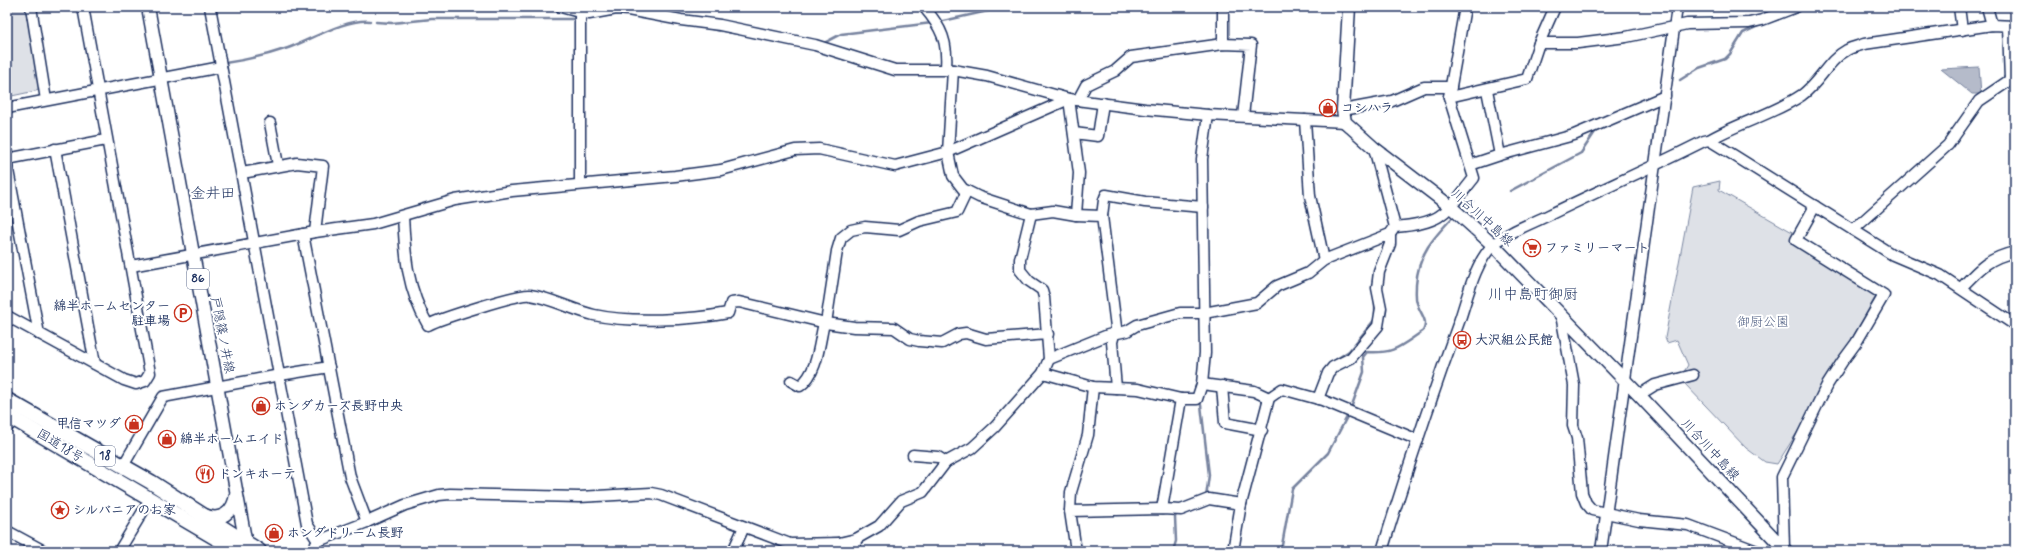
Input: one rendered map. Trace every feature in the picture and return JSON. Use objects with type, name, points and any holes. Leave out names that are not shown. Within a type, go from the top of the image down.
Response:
[{"type":"highway","name":"国道18号","points":[[7,400],[123,466],[201,513],[244,549]]},
{"type":"highway","name":"国道18号","points":[[10,421],[244,549],[259,551]]},
{"type":"main road","name":"戸隠篠ノ井線","points":[[148,7],[218,387],[236,490],[244,549]]},
{"type":"main road","points":[[1345,122],[1343,110],[1349,7]]},
{"type":"main road","name":"川合川中島線","points":[[1345,122],[1374,148],[1451,207],[1493,245],[1626,381],[1785,550]]},
{"type":"main road","points":[[201,513],[212,518],[226,514],[234,504],[236,490]]},
{"type":"street","points":[[31,7],[46,100]]},
{"type":"street","points":[[7,316],[95,364],[136,384],[145,381],[150,373],[106,140],[83,7]]},
{"type":"street","points":[[210,7],[307,524],[318,541]]},
{"type":"street","points":[[562,7],[580,9],[589,14],[616,9],[628,10],[681,20],[720,25],[815,45],[895,70],[949,70],[987,76],[1073,100],[1208,115],[1345,122]]},
{"type":"street","points":[[924,7],[939,25],[947,54],[949,70],[948,152],[953,176],[963,189],[1031,214],[1054,211],[1076,216],[1102,216]]},
{"type":"street","points":[[1223,7],[1223,44]]},
{"type":"street","points":[[1049,359],[1108,335],[1115,335],[1127,331],[1137,325],[1180,313],[1204,313],[1257,303],[1277,286],[1308,273],[1324,260],[1393,230],[1430,222],[1440,217],[1451,207],[1474,178],[1449,97],[1465,7]]},
{"type":"street","points":[[1449,97],[1487,90],[1527,79],[1539,43],[1555,7]]},
{"type":"street","points":[[1601,551],[1626,381],[1677,7]]},
{"type":"street","points":[[1539,43],[1578,43],[1626,37],[1687,24],[1749,23],[1796,7]]},
{"type":"street","points":[[1959,7],[1962,30]]},
{"type":"street","points":[[1987,7],[1992,26]]},
{"type":"street","points":[[580,9],[580,184]]},
{"type":"street","points":[[1382,551],[1418,440],[1480,263],[1493,245],[1519,229],[1591,194],[1655,166],[1709,140],[1729,128],[1802,95],[1830,64],[1847,50],[1864,44],[1992,26],[2011,26],[2013,79],[1979,101],[1948,145],[1853,230]]},
{"type":"street","points":[[131,266],[303,234],[373,224],[455,200],[512,191],[674,176],[721,170],[795,150],[819,149],[895,166],[948,152],[1073,100],[1086,85],[1115,71],[1131,57],[1223,44],[1250,45],[1243,116]]},
{"type":"street","points":[[7,108],[221,67]]},
{"type":"street","points":[[1343,110],[1392,101],[1424,87],[1450,87]]},
{"type":"street","points":[[1487,90],[1500,155]]},
{"type":"street","points":[[1470,165],[1500,155],[1574,135],[1665,96]]},
{"type":"street","points":[[1073,100],[1074,133],[1079,174],[1076,216]]},
{"type":"street","points":[[1074,133],[1098,136],[1102,103]]},
{"type":"street","points":[[1043,373],[1093,387],[1138,389],[1181,399],[1197,399],[1202,384],[1205,353],[1202,159],[1208,115]]},
{"type":"street","points":[[1305,120],[1310,196],[1324,260]]},
{"type":"street","points":[[270,123],[278,165]]},
{"type":"street","points":[[7,159],[106,140]]},
{"type":"street","points":[[1709,140],[1893,255],[1940,275],[2015,325]]},
{"type":"street","points":[[1318,399],[1328,373],[1333,367],[1350,358],[1378,326],[1381,308],[1377,288],[1379,272],[1390,244],[1393,230],[1374,148]]},
{"type":"street","points":[[55,149],[95,364]]},
{"type":"street","points":[[242,173],[278,165],[297,163],[323,166],[315,232]]},
{"type":"street","points":[[7,165],[39,334]]},
{"type":"street","points":[[791,381],[800,386],[807,381],[812,373],[825,323],[837,251],[841,238],[851,230],[865,227],[899,230],[919,221],[957,212],[967,191]]},
{"type":"street","points":[[1116,388],[1112,342],[1116,327],[1111,276],[1102,216],[1106,195],[1145,202],[1203,207]]},
{"type":"street","points":[[1785,550],[1782,477],[1826,387],[1856,344],[1884,295],[1796,240],[1815,206]]},
{"type":"street","points":[[312,551],[318,541],[405,505],[450,494],[572,497],[651,493],[661,495],[790,544],[816,548],[856,539],[879,526],[901,501],[923,492],[946,462],[972,448],[995,427],[1043,373],[1049,359],[1044,297],[1042,290],[1029,280],[1020,270],[1020,259],[1031,214]]},
{"type":"street","points":[[403,216],[407,270],[412,290],[428,325],[484,306],[528,294],[602,316],[653,319],[710,316],[728,313],[731,303],[739,302],[825,323],[854,327],[894,328],[910,339],[934,342],[942,342],[959,334],[966,333],[986,339],[1048,334]]},
{"type":"street","points":[[303,234],[350,477],[367,522]]},
{"type":"street","points":[[1961,288],[1977,270],[1993,258],[2015,252]]},
{"type":"street","points":[[1561,315],[1574,385],[1572,415],[1577,438],[1582,493],[1586,503],[1592,510],[1639,520],[1688,525],[1758,551]]},
{"type":"street","points":[[123,466],[163,397],[329,367]]},
{"type":"street","points":[[1639,395],[1655,385],[1693,375]]},
{"type":"street","points":[[1202,384],[1254,391],[1269,398]]},
{"type":"street","points":[[1222,386],[1225,423],[1262,430]]},
{"type":"street","points":[[1076,551],[1070,511],[1071,492],[1088,435],[1093,387]]},
{"type":"street","points":[[1232,551],[1241,504],[1262,430],[1269,398],[1282,389],[1318,399],[1418,440]]},
{"type":"street","points":[[1162,509],[1181,399]]},
{"type":"street","points":[[913,455],[938,457],[946,462]]},
{"type":"street","points":[[1070,511],[1181,510],[1209,500],[1241,504]]},
{"type":"street","points":[[119,551],[145,508]]},
{"type":"street","points":[[733,551],[744,527]]},
{"type":"street","points":[[7,531],[44,551]]},
{"type":"street","points":[[855,551],[856,539]]},
{"type":"green space","points":[[7,7],[25,7],[40,90],[7,97]]},
{"type":"green space","name":"御厨公園","points":[[1720,181],[1719,190],[1794,233],[1792,240],[1877,294],[1812,409],[1777,464],[1765,462],[1746,448],[1684,383],[1682,375],[1688,365],[1677,340],[1667,343],[1665,338],[1693,187]]},
{"type":"water","points":[[1979,67],[1981,94],[1972,94],[1941,69]]},
{"type":"waterway","points":[[943,21],[1006,7]]},
{"type":"waterway","points":[[1798,10],[1805,7]]},
{"type":"waterway","points":[[605,16],[622,14]]},
{"type":"waterway","points":[[376,22],[392,23],[432,19],[577,19]]},
{"type":"waterway","points":[[225,63],[280,51],[339,26],[360,21],[370,21]]},
{"type":"waterway","points":[[822,44],[841,34],[932,23]]},
{"type":"waterway","points":[[1680,80],[1699,68],[1725,59],[1730,54],[1743,33],[1760,25]]},
{"type":"waterway","points":[[712,29],[738,34]]},
{"type":"waterway","points":[[1591,133],[1603,128]]},
{"type":"waterway","points":[[1510,191],[1581,153],[1595,132]]},
{"type":"waterway","points":[[1463,206],[1473,201]]},
{"type":"waterway","points":[[1351,408],[1364,372],[1363,357],[1367,352],[1384,352],[1397,348],[1423,331],[1425,327],[1425,320],[1416,301],[1417,274],[1423,255],[1428,247],[1453,217]]},
{"type":"waterway","points":[[1375,299],[1375,314]]},
{"type":"waterway","points":[[1329,364],[1349,351],[1375,319]]},
{"type":"waterway","points":[[1201,405],[1209,475],[1206,497]]},
{"type":"waterway","points":[[1281,551],[1292,489],[1328,453],[1349,413]]},
{"type":"waterway","points":[[1173,551],[1176,541],[1175,517],[1177,513]]},
{"type":"waterway","points":[[832,538],[845,537]]},
{"type":"waterway","points":[[305,551],[309,548]]},
{"type":"place","name":"コシハラ","points":[[1328,108]]},
{"type":"place","name":"ファミリーマート","points":[[1532,248]]},
{"type":"place","name":"綿半ホームセンター 駐車場","points":[[183,313]]},
{"type":"place","name":"大沢組公民館","points":[[1462,340]]},
{"type":"place","name":"ホンダカーズ長野中央","points":[[261,406]]},
{"type":"place","name":"甲信マツダ","points":[[134,424]]},
{"type":"place","name":"綿半ホームエイド","points":[[167,439]]},
{"type":"place","name":"ドンキホーテ","points":[[205,474]]},
{"type":"place","name":"シルバニアのお家","points":[[60,510]]},
{"type":"place","name":"ホンダドリーム長野","points":[[274,533]]},
{"type":"district","name":"金井田","points":[[213,194]]},
{"type":"district","name":"川中島町御厨","points":[[1533,295]]}]
